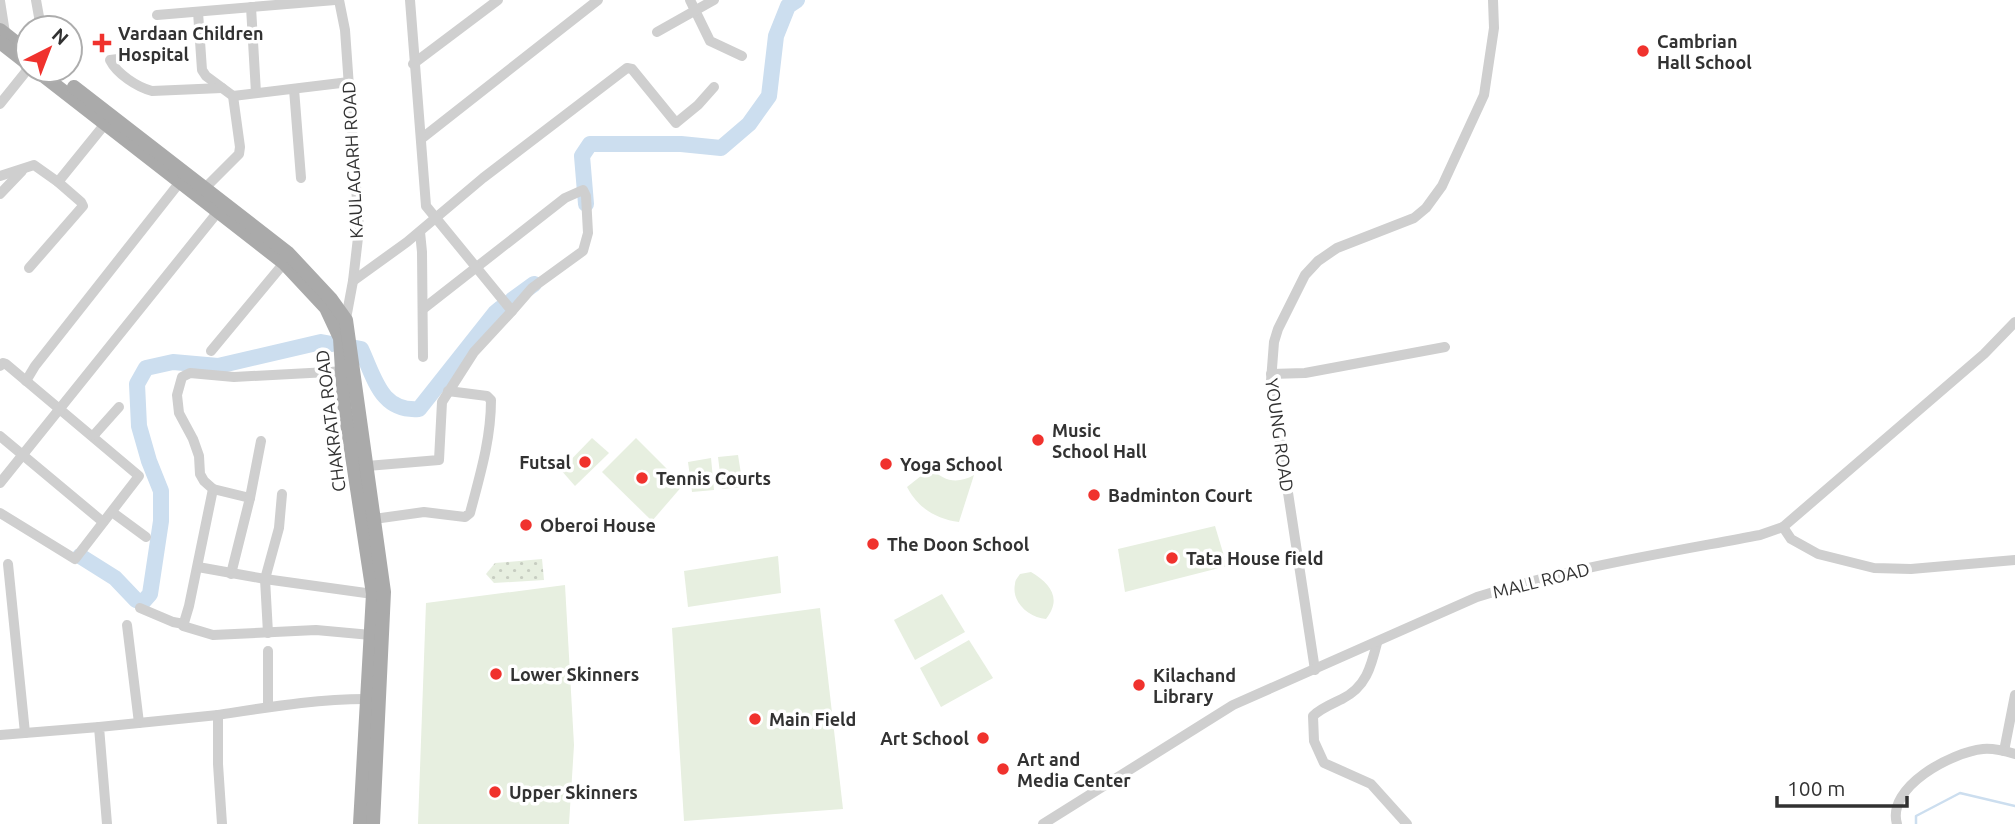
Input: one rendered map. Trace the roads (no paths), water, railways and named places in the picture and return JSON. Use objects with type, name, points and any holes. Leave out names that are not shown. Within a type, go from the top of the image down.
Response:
[{"type":"main road","points":[[2,35],[14,50]]},
{"type":"main road","name":"CHAKRATA ROAD","points":[[54,84],[180,182],[288,253],[331,299],[346,320],[348,371],[344,403],[373,594],[373,824]]},
{"type":"main road","name":"CHAKRATA ROAD","points":[[70,84],[205,188],[221,208],[284,263],[326,309],[340,338],[367,466],[384,592],[360,824]]},
{"type":"street","points":[[157,15],[337,0]]},
{"type":"street","name":"KAULAGARH ROAD","points":[[337,0],[345,30],[359,229],[353,281],[340,338]]},
{"type":"street","points":[[410,0],[426,206],[512,311]]},
{"type":"street","points":[[413,64],[498,0]]},
{"type":"street","points":[[421,139],[598,0]]},
{"type":"street","points":[[657,32],[692,5],[714,0]]},
{"type":"street","name":"YOUNG ROAD","points":[[1315,670],[1271,374],[1274,342],[1305,275],[1318,261],[1337,248],[1414,218],[1426,208],[1442,186],[1484,94],[1494,28],[1493,0]]},
{"type":"street","points":[[0,1],[2,35]]},
{"type":"street","points":[[692,5],[710,41],[742,56]]},
{"type":"street","points":[[251,7],[256,93]]},
{"type":"street","points":[[198,12],[202,70],[233,96],[349,82]]},
{"type":"street","points":[[142,57],[110,60],[114,68],[142,88],[152,91],[222,88]]},
{"type":"street","points":[[353,281],[420,232],[483,178],[627,68],[632,69],[676,123],[714,87]]},
{"type":"street","points":[[0,104],[15,84]]},
{"type":"street","points":[[294,89],[301,178]]},
{"type":"street","points":[[205,188],[239,154],[233,96]]},
{"type":"street","points":[[58,183],[105,124]]},
{"type":"street","points":[[0,176],[34,165],[83,206],[29,268]]},
{"type":"street","points":[[0,194],[24,169]]},
{"type":"street","points":[[26,381],[180,182]]},
{"type":"street","points":[[367,466],[439,460],[441,409],[448,391],[474,352],[532,288],[583,251],[588,238],[585,194],[580,189],[565,198],[423,309]]},
{"type":"street","points":[[0,483],[221,208]]},
{"type":"street","points":[[420,232],[423,357]]},
{"type":"street","points":[[211,351],[284,263]]},
{"type":"street","name":"MALL ROAD","points":[[1043,824],[1234,705],[1466,601],[1515,585],[1582,569],[1760,535],[1783,527],[1984,354],[2015,322]]},
{"type":"street","points":[[1271,374],[1305,373],[1446,347]]},
{"type":"street","points":[[0,366],[6,364],[139,475],[75,559],[0,513]]},
{"type":"street","points":[[250,498],[213,489],[200,474],[199,456],[179,413],[177,395],[182,377],[190,373],[234,377],[348,371]]},
{"type":"street","points":[[374,519],[424,512],[465,517],[470,513],[488,446],[491,400],[487,396],[448,391]]},
{"type":"street","points":[[93,435],[119,407]]},
{"type":"street","points":[[0,436],[103,522]]},
{"type":"street","points":[[231,574],[261,441]]},
{"type":"street","points":[[213,489],[184,628],[208,635],[316,630],[371,635]]},
{"type":"street","points":[[268,633],[265,579],[279,528],[282,494]]},
{"type":"street","points":[[111,512],[146,537]]},
{"type":"street","points":[[1783,527],[1791,539],[1818,554],[1874,568],[1911,569],[2015,560]]},
{"type":"street","points":[[8,564],[26,733]]},
{"type":"street","points":[[198,567],[373,594]]},
{"type":"street","points":[[141,608],[184,624]]},
{"type":"street","points":[[127,625],[139,723]]},
{"type":"street","points":[[1377,643],[1371,667],[1363,683],[1313,716],[1314,741],[1324,763],[1371,784],[1407,824]]},
{"type":"street","points":[[268,651],[268,707]]},
{"type":"street","points":[[1897,824],[1896,806],[1902,795],[1910,785],[1937,766],[1968,752],[1985,748],[2009,752],[2015,695]]},
{"type":"street","points":[[0,735],[219,715],[268,707],[373,699]]},
{"type":"street","points":[[219,715],[218,764],[222,824]]},
{"type":"street","points":[[99,727],[107,824]]},
{"type":"waterway","points":[[586,204],[582,156],[590,144],[681,144],[721,148],[749,124],[769,96],[776,36],[788,6],[797,0]]},
{"type":"waterway","points":[[512,300],[534,284]]},
{"type":"waterway","points":[[356,348],[361,349],[375,382],[388,399],[406,409],[419,409],[501,308]]},
{"type":"waterway","points":[[80,556],[115,578],[136,600],[143,602],[150,594],[161,521],[161,491],[139,426],[137,384],[146,368],[173,362],[218,366],[321,342],[332,344]]},
{"type":"waterway","points":[[1916,824],[1916,816],[1960,793],[2015,806]]},
{"type":"place","name":"Vardaan Children Hospital","points":[[102,43]]},
{"type":"place","name":"Cambrian Hall School","points":[[1643,51]]},
{"type":"place","name":"Music School Hall","points":[[1038,440]]},
{"type":"place","name":"Futsal","points":[[585,462]]},
{"type":"place","name":"Yoga School","points":[[886,464]]},
{"type":"place","name":"Tennis Courts","points":[[642,478]]},
{"type":"place","name":"Badminton Court","points":[[1094,495]]},
{"type":"place","name":"Oberoi House","points":[[526,525]]},
{"type":"place","name":"The Doon School","points":[[873,544]]},
{"type":"place","name":"Tata House field","points":[[1172,558]]},
{"type":"place","name":"Lower Skinners","points":[[496,674]]},
{"type":"place","name":"Kilachand Library","points":[[1139,685]]},
{"type":"place","name":"Main Field","points":[[755,719]]},
{"type":"place","name":"Art School","points":[[983,738]]},
{"type":"place","name":"Art and Media Center","points":[[1003,769]]},
{"type":"place","name":"Upper Skinners","points":[[495,792]]}]
